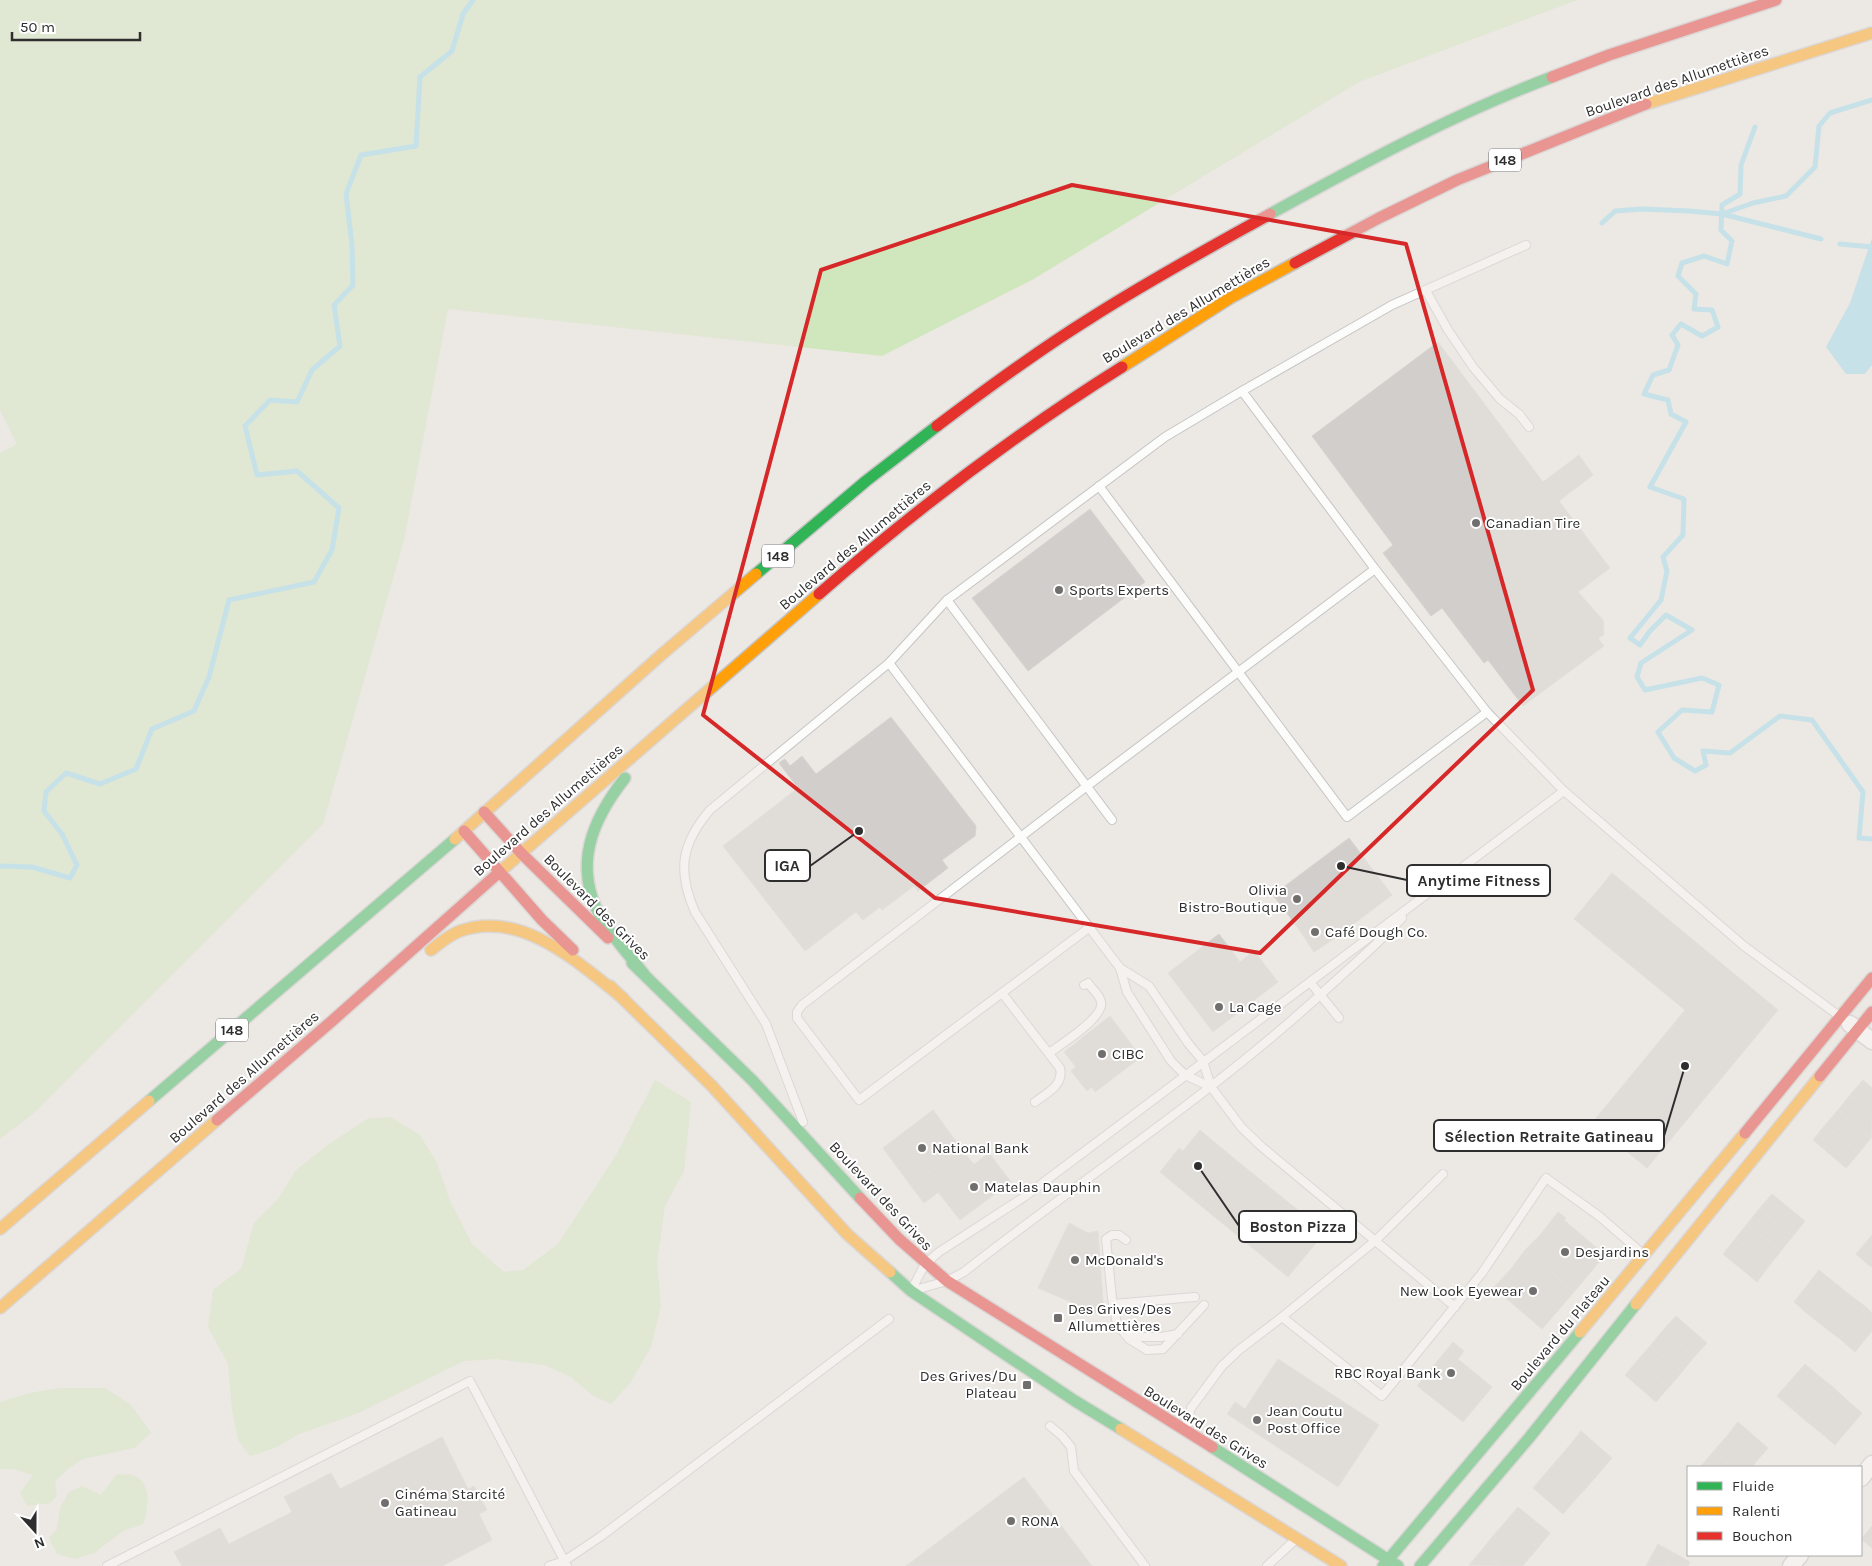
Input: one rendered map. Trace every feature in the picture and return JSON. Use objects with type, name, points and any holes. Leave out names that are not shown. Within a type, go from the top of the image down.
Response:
[{"type":"main road","name":"148","points":[[0,1229],[464,831],[661,655],[866,481],[966,404],[1088,319],[1211,247],[1336,178],[1510,94],[1609,55],[1776,0]]},
{"type":"main road","name":"Boulevard des Allumettières","points":[[0,1308],[332,1021],[499,872],[866,552],[949,487],[1090,387],[1230,298],[1379,218],[1457,180],[1639,106],[1872,33]]},
{"type":"main road","points":[[644,974],[601,917],[591,895],[587,881],[589,844],[604,806],[620,784],[672,723]]},
{"type":"main road","name":"Boulevard des Grives","points":[[484,812],[521,853],[740,1067],[809,1141],[873,1214],[925,1264],[947,1281],[1390,1564]]},
{"type":"main road","points":[[464,831],[542,920],[712,1086],[847,1234],[911,1291],[1075,1401],[1341,1566]]},
{"type":"main road","points":[[332,1021],[449,937],[473,927],[488,925],[506,926],[539,937],[623,998]]},
{"type":"main road","name":"Boulevard du Plateau","points":[[1390,1564],[1872,978]]},
{"type":"main road","points":[[1420,1566],[1529,1438],[1872,1012]]},
{"type":"street","points":[[1841,1017],[1872,1041]]},
{"type":"street","points":[[1862,1477],[1872,1464]]},
{"type":"street","points":[[1791,1566],[1799,1556]]},
{"type":"lane","points":[[809,1141],[793,1092],[766,1024],[695,912],[689,898],[683,869],[688,845],[694,832],[710,810],[889,662],[947,600],[1165,437],[1392,305],[1526,245]]},
{"type":"lane","points":[[1426,291],[1448,330],[1473,367],[1500,399],[1519,414],[1529,427]]},
{"type":"lane","points":[[1242,391],[1375,569],[1488,712],[1564,791],[1744,946],[1841,1017]]},
{"type":"lane","points":[[1099,486],[1347,817],[1488,712]]},
{"type":"lane","points":[[1090,927],[859,1100],[796,1018],[797,1012],[802,1005],[1087,786],[1375,569]]},
{"type":"lane","points":[[947,600],[1112,820]]},
{"type":"lane","points":[[889,662],[1120,968],[1127,992],[1171,1061],[1184,1076],[1211,1087]]},
{"type":"lane","points":[[911,1291],[925,1264],[939,1252],[1024,1197],[1564,791]]},
{"type":"lane","points":[[911,1291],[947,1281],[964,1272],[1211,1087],[1290,1023],[1377,944],[1414,905]]},
{"type":"lane","points":[[1120,968],[1149,986],[1203,1062],[1211,1087],[1242,1128],[1262,1147],[1455,1307]]},
{"type":"lane","points":[[1310,982],[1339,1018]]},
{"type":"lane","points":[[1049,1053],[1089,1022],[1101,1009],[1102,1004],[1088,983],[1084,986]]},
{"type":"lane","points":[[1002,993],[1060,1068],[1060,1080],[1057,1085],[1035,1102]]},
{"type":"lane","points":[[1184,1432],[1191,1408],[1222,1366],[1238,1350],[1282,1317],[1374,1241],[1443,1174]]},
{"type":"lane","points":[[1282,1317],[1382,1396],[1482,1273],[1546,1178],[1599,1216],[1644,1256]]},
{"type":"lane","points":[[1126,1240],[1119,1235],[1112,1234],[1106,1240],[1117,1324],[1129,1339],[1147,1350],[1163,1349],[1204,1305]]},
{"type":"lane","points":[[1113,1304],[1195,1298]]},
{"type":"lane","points":[[549,1566],[566,1564],[889,1319]]},
{"type":"lane","points":[[1117,1324],[1139,1337],[1161,1337],[1178,1334]]},
{"type":"lane","points":[[107,1566],[470,1382],[566,1564]]},
{"type":"lane","points":[[1050,1426],[1071,1447],[1074,1472],[1145,1566]]},
{"type":"lane","points":[[1267,1566],[1296,1539]]},
{"type":"highlighted area","points":[[1072,185],[1406,244],[1533,690],[1260,953],[935,898],[703,715],[821,270]]},
{"type":"green space","points":[[0,0],[1577,0],[1359,82],[1032,280],[882,356],[448,309],[404,540],[323,824],[34,1113],[0,1139],[0,453],[17,444],[0,411]]},
{"type":"green space","points":[[655,1080],[691,1102],[684,1171],[665,1206],[657,1262],[661,1306],[651,1347],[630,1383],[611,1404],[592,1395],[571,1377],[545,1365],[496,1359],[464,1361],[356,1414],[299,1434],[277,1447],[250,1456],[238,1440],[232,1410],[228,1364],[208,1327],[213,1290],[241,1269],[254,1223],[278,1199],[296,1170],[332,1142],[367,1119],[390,1117],[420,1135],[437,1163],[450,1201],[472,1244],[504,1272],[523,1270],[558,1244],[615,1157]]},
{"type":"green space","points":[[59,1388],[105,1388],[131,1405],[151,1433],[134,1448],[83,1459],[69,1468],[55,1481],[57,1496],[50,1503],[27,1506],[20,1493],[33,1475],[13,1469],[0,1469],[0,1402],[30,1393]]},
{"type":"green space","points":[[117,1474],[133,1475],[144,1484],[147,1504],[143,1524],[123,1531],[94,1553],[75,1559],[57,1554],[49,1538],[57,1529],[60,1508],[69,1492],[82,1486],[101,1495]]},
{"type":"water","points":[[1872,238],[1872,365],[1865,374],[1846,374],[1826,347],[1850,303]]},
{"type":"building","name":"Canadian Tire","points":[[1438,342],[1543,482],[1579,455],[1593,475],[1559,501],[1610,568],[1578,592],[1603,620],[1604,635],[1598,638],[1604,646],[1523,706],[1488,660],[1484,663],[1442,608],[1431,616],[1383,553],[1393,545],[1312,436]]},
{"type":"building","name":"Sports Experts","points":[[1090,509],[1145,582],[1028,671],[972,598]]},
{"type":"building","points":[[891,717],[976,826],[975,836],[942,860],[948,868],[918,891],[914,886],[882,910],[880,907],[863,920],[856,912],[805,951],[723,846],[798,788],[779,763],[785,759],[790,766],[802,756],[816,774]]},
{"type":"building","points":[[1349,838],[1392,895],[1335,938],[1314,911],[1296,925],[1273,895]]},
{"type":"building","points":[[1612,873],[1778,1010],[1647,1168],[1592,1123],[1685,1010],[1574,919]]},
{"type":"building","name":"Café Dough Co.","points":[[1314,911],[1335,938],[1314,952],[1296,925]]},
{"type":"building","name":"La Cage","points":[[1219,934],[1240,962],[1254,951],[1278,982],[1213,1032],[1168,973]]},
{"type":"building","name":"CIBC","points":[[1110,1016],[1141,1057],[1095,1092],[1092,1087],[1087,1091],[1071,1071],[1076,1067],[1064,1052]]},
{"type":"building","points":[[1863,1080],[1872,1088],[1872,1113],[1850,1095]]},
{"type":"building","points":[[1850,1095],[1872,1113],[1871,1138],[1838,1110]]},
{"type":"building","name":"National Bank","points":[[933,1110],[961,1148],[911,1186],[883,1148]]},
{"type":"building","points":[[1838,1110],[1871,1138],[1859,1153],[1825,1125]]},
{"type":"building","points":[[1825,1125],[1859,1153],[1846,1168],[1813,1140]]},
{"type":"building","points":[[1200,1130],[1236,1160],[1200,1205],[1160,1172],[1179,1148],[1183,1151]]},
{"type":"building","points":[[961,1148],[974,1165],[924,1203],[911,1186]]},
{"type":"building","name":"Matelas Dauphin","points":[[989,1153],[1011,1182],[960,1220],[938,1192]]},
{"type":"building","points":[[1236,1160],[1325,1232],[1288,1277],[1200,1205]]},
{"type":"building","points":[[1772,1194],[1805,1221],[1793,1236],[1759,1209]]},
{"type":"building","points":[[1759,1209],[1793,1236],[1781,1251],[1747,1224]]},
{"type":"building","name":"Desjardins","points":[[1558,1212],[1566,1218],[1564,1220],[1605,1255],[1574,1292],[1525,1250],[1541,1234]]},
{"type":"building","name":"McDonald's","points":[[1069,1223],[1088,1233],[1098,1231],[1104,1316],[1038,1288]]},
{"type":"building","points":[[1747,1224],[1781,1251],[1769,1266],[1735,1239]]},
{"type":"building","points":[[1872,1235],[1872,1266],[1871,1267],[1856,1254]]},
{"type":"building","points":[[1735,1239],[1769,1266],[1757,1282],[1723,1254]]},
{"type":"building","name":"New Look Eyewear","points":[[1525,1250],[1574,1292],[1542,1329],[1501,1294],[1500,1296],[1492,1289],[1511,1269]]},
{"type":"building","points":[[1819,1270],[1835,1283],[1809,1315],[1794,1302]]},
{"type":"building","points":[[1835,1283],[1850,1295],[1824,1327],[1809,1315]]},
{"type":"building","points":[[1850,1295],[1866,1307],[1840,1339],[1824,1327]]},
{"type":"building","points":[[1866,1307],[1872,1313],[1872,1331],[1855,1352],[1840,1339]]},
{"type":"building","points":[[1676,1316],[1707,1343],[1694,1357],[1663,1330]]},
{"type":"building","points":[[1663,1330],[1694,1357],[1682,1372],[1650,1346]]},
{"type":"building","name":"RBC Royal Bank","points":[[1453,1342],[1464,1351],[1458,1359],[1492,1387],[1463,1422],[1417,1386]]},
{"type":"building","points":[[1650,1346],[1682,1372],[1669,1387],[1637,1361]]},
{"type":"building","points":[[1278,1359],[1379,1425],[1338,1487],[1227,1414],[1235,1402],[1245,1409]]},
{"type":"building","points":[[1637,1361],[1669,1387],[1656,1402],[1625,1375]]},
{"type":"building","points":[[1805,1364],[1819,1376],[1792,1409],[1777,1396]]},
{"type":"building","points":[[1819,1376],[1834,1388],[1806,1421],[1792,1409]]},
{"type":"building","points":[[1834,1388],[1848,1401],[1821,1433],[1806,1421]]},
{"type":"building","points":[[1848,1401],[1862,1413],[1835,1445],[1821,1433]]},
{"type":"building","points":[[1738,1422],[1768,1448],[1756,1462],[1726,1437]]},
{"type":"building","points":[[1581,1431],[1612,1458],[1600,1472],[1569,1446]]},
{"type":"building","name":"Cinéma Starcité Gatineau","points":[[442,1437],[468,1489],[474,1486],[487,1510],[479,1514],[492,1540],[442,1566],[182,1566],[174,1552],[220,1528],[229,1544],[292,1512],[284,1497],[331,1473],[340,1489]]},
{"type":"building","points":[[1726,1437],[1756,1462],[1753,1466],[1731,1466],[1713,1452]]},
{"type":"building","points":[[1569,1446],[1600,1472],[1588,1486],[1557,1460]]},
{"type":"building","points":[[1713,1452],[1731,1466],[1701,1466]]},
{"type":"building","points":[[1557,1460],[1588,1486],[1575,1500],[1545,1474]]},
{"type":"building","points":[[1545,1474],[1575,1500],[1563,1514],[1533,1488]]},
{"type":"building","name":"RONA","points":[[1024,1477],[1092,1566],[906,1566]]},
{"type":"building","points":[[1518,1507],[1550,1533],[1538,1548],[1506,1521]]},
{"type":"building","points":[[1506,1521],[1538,1548],[1525,1563],[1493,1536]]},
{"type":"building","points":[[1872,1526],[1872,1548],[1862,1538]]},
{"type":"building","points":[[1493,1536],[1525,1563],[1523,1566],[1500,1566],[1481,1551]]},
{"type":"building","points":[[1658,1544],[1674,1553],[1667,1566],[1646,1566]]},
{"type":"building","points":[[1481,1551],[1500,1566],[1469,1565]]},
{"type":"building","points":[[1674,1553],[1690,1562],[1688,1566],[1667,1566]]},
{"type":"waterway","points":[[0,866],[32,867],[70,878],[77,865],[62,834],[44,811],[46,792],[66,773],[100,784],[136,769],[152,729],[194,711],[209,677],[229,600],[314,582],[332,550],[339,508],[297,471],[257,475],[245,426],[270,400],[297,402],[312,370],[340,346],[334,305],[353,285],[352,245],[346,194],[361,155],[416,146],[420,77],[452,51],[463,14],[473,0]]},
{"type":"waterway","points":[[1722,214],[1753,203],[1786,196],[1815,167],[1819,126],[1830,113],[1872,100]]},
{"type":"waterway","points":[[1755,127],[1741,165],[1740,194],[1722,205],[1721,230],[1732,241],[1727,264],[1704,256],[1682,263],[1678,276],[1696,294],[1694,309],[1712,310],[1718,327],[1702,336],[1681,324],[1672,335],[1678,345],[1669,370],[1653,375],[1644,394],[1668,400],[1671,414],[1686,422],[1650,487],[1684,499],[1683,535],[1663,557],[1667,571],[1661,600],[1630,638],[1640,645],[1650,631],[1666,615],[1692,630],[1641,663],[1637,677],[1645,690],[1702,678],[1719,685],[1712,712],[1682,710],[1658,732],[1674,758],[1695,771],[1706,765],[1703,751],[1730,753],[1780,716],[1812,720],[1863,792],[1859,838],[1872,839]]},
{"type":"waterway","points":[[1602,223],[1615,211],[1642,209],[1689,211],[1722,214],[1821,239]]},
{"type":"waterway","points":[[1840,244],[1872,247]]},
{"type":"traffic: fast","points":[[1270,214],[1373,158],[1444,123],[1515,91],[1552,77]]},
{"type":"traffic: fast","points":[[756,574],[866,481],[937,426]]},
{"type":"traffic: fast","points":[[625,778],[603,810],[595,827],[587,861],[588,879],[592,897],[600,916],[615,939],[644,974]]},
{"type":"traffic: fast","points":[[149,1101],[455,839]]},
{"type":"traffic: fast","points":[[632,963],[753,1081],[860,1198]]},
{"type":"traffic: fast","points":[[890,1272],[911,1291],[1075,1401],[1121,1429]]},
{"type":"traffic: fast","points":[[1420,1566],[1529,1438],[1636,1304]]},
{"type":"traffic: fast","points":[[1383,1566],[1580,1332]]},
{"type":"traffic: fast","points":[[1212,1447],[1398,1566]]},
{"type":"traffic: slow","points":[[1646,104],[1872,33]]},
{"type":"traffic: slow","points":[[1122,367],[1230,298],[1295,263]]},
{"type":"traffic: slow","points":[[455,839],[661,655],[756,574]]},
{"type":"traffic: slow","points":[[495,876],[819,594]]},
{"type":"traffic: slow","points":[[431,950],[448,937],[460,931],[483,926],[505,927],[527,933],[548,943],[623,998]]},
{"type":"traffic: slow","points":[[610,986],[712,1086],[847,1234],[890,1272]]},
{"type":"traffic: slow","points":[[1636,1304],[1820,1076]]},
{"type":"traffic: slow","points":[[0,1229],[149,1101]]},
{"type":"traffic: slow","points":[[0,1308],[217,1120]]},
{"type":"traffic: slow","points":[[1580,1332],[1745,1133]]},
{"type":"traffic: slow","points":[[1121,1429],[1341,1566]]},
{"type":"traffic: jam","points":[[1552,77],[1609,55],[1776,0]]},
{"type":"traffic: jam","points":[[1295,263],[1379,218],[1457,180],[1646,104]]},
{"type":"traffic: jam","points":[[937,426],[1011,371],[1111,305],[1270,214]]},
{"type":"traffic: jam","points":[[819,594],[891,533],[966,474],[1043,419],[1122,367]]},
{"type":"traffic: jam","points":[[484,812],[521,853],[608,938]]},
{"type":"traffic: jam","points":[[464,831],[542,920],[573,950]]},
{"type":"traffic: jam","points":[[217,1120],[495,876]]},
{"type":"traffic: jam","points":[[1745,1133],[1872,978]]},
{"type":"traffic: jam","points":[[1820,1076],[1872,1012]]},
{"type":"traffic: jam","points":[[860,1198],[899,1239],[947,1281],[1212,1447]]},
{"type":"place","name":"Canadian Tire","points":[[1476,523]]},
{"type":"place","name":"Sports Experts","points":[[1059,590]]},
{"type":"place","name":"IGA","points":[[859,831]]},
{"type":"place","name":"Anytime Fitness","points":[[1341,866]]},
{"type":"place","name":"Olivia Bistro-Boutique","points":[[1297,899]]},
{"type":"place","name":"Café Dough Co.","points":[[1315,932]]},
{"type":"place","name":"La Cage","points":[[1219,1007]]},
{"type":"place","name":"CIBC","points":[[1102,1054]]},
{"type":"place","name":"Sélection Retraite Gatineau","points":[[1685,1066]]},
{"type":"place","name":"National Bank","points":[[922,1148]]},
{"type":"place","name":"Boston Pizza","points":[[1198,1166]]},
{"type":"place","name":"Matelas Dauphin","points":[[974,1187]]},
{"type":"place","name":"Desjardins","points":[[1565,1252]]},
{"type":"place","name":"McDonald's","points":[[1075,1260]]},
{"type":"place","name":"New Look Eyewear","points":[[1533,1291]]},
{"type":"place","name":"Des Grives/Des Allumettières","points":[[1058,1318]]},
{"type":"place","name":"RBC Royal Bank","points":[[1451,1373]]},
{"type":"place","name":"Des Grives/Du Plateau","points":[[1027,1385]]},
{"type":"place","name":"Jean Coutu Post Office","points":[[1257,1420]]},
{"type":"place","name":"Cinéma Starcité Gatineau","points":[[385,1503]]},
{"type":"place","name":"RONA","points":[[1011,1521]]}]
